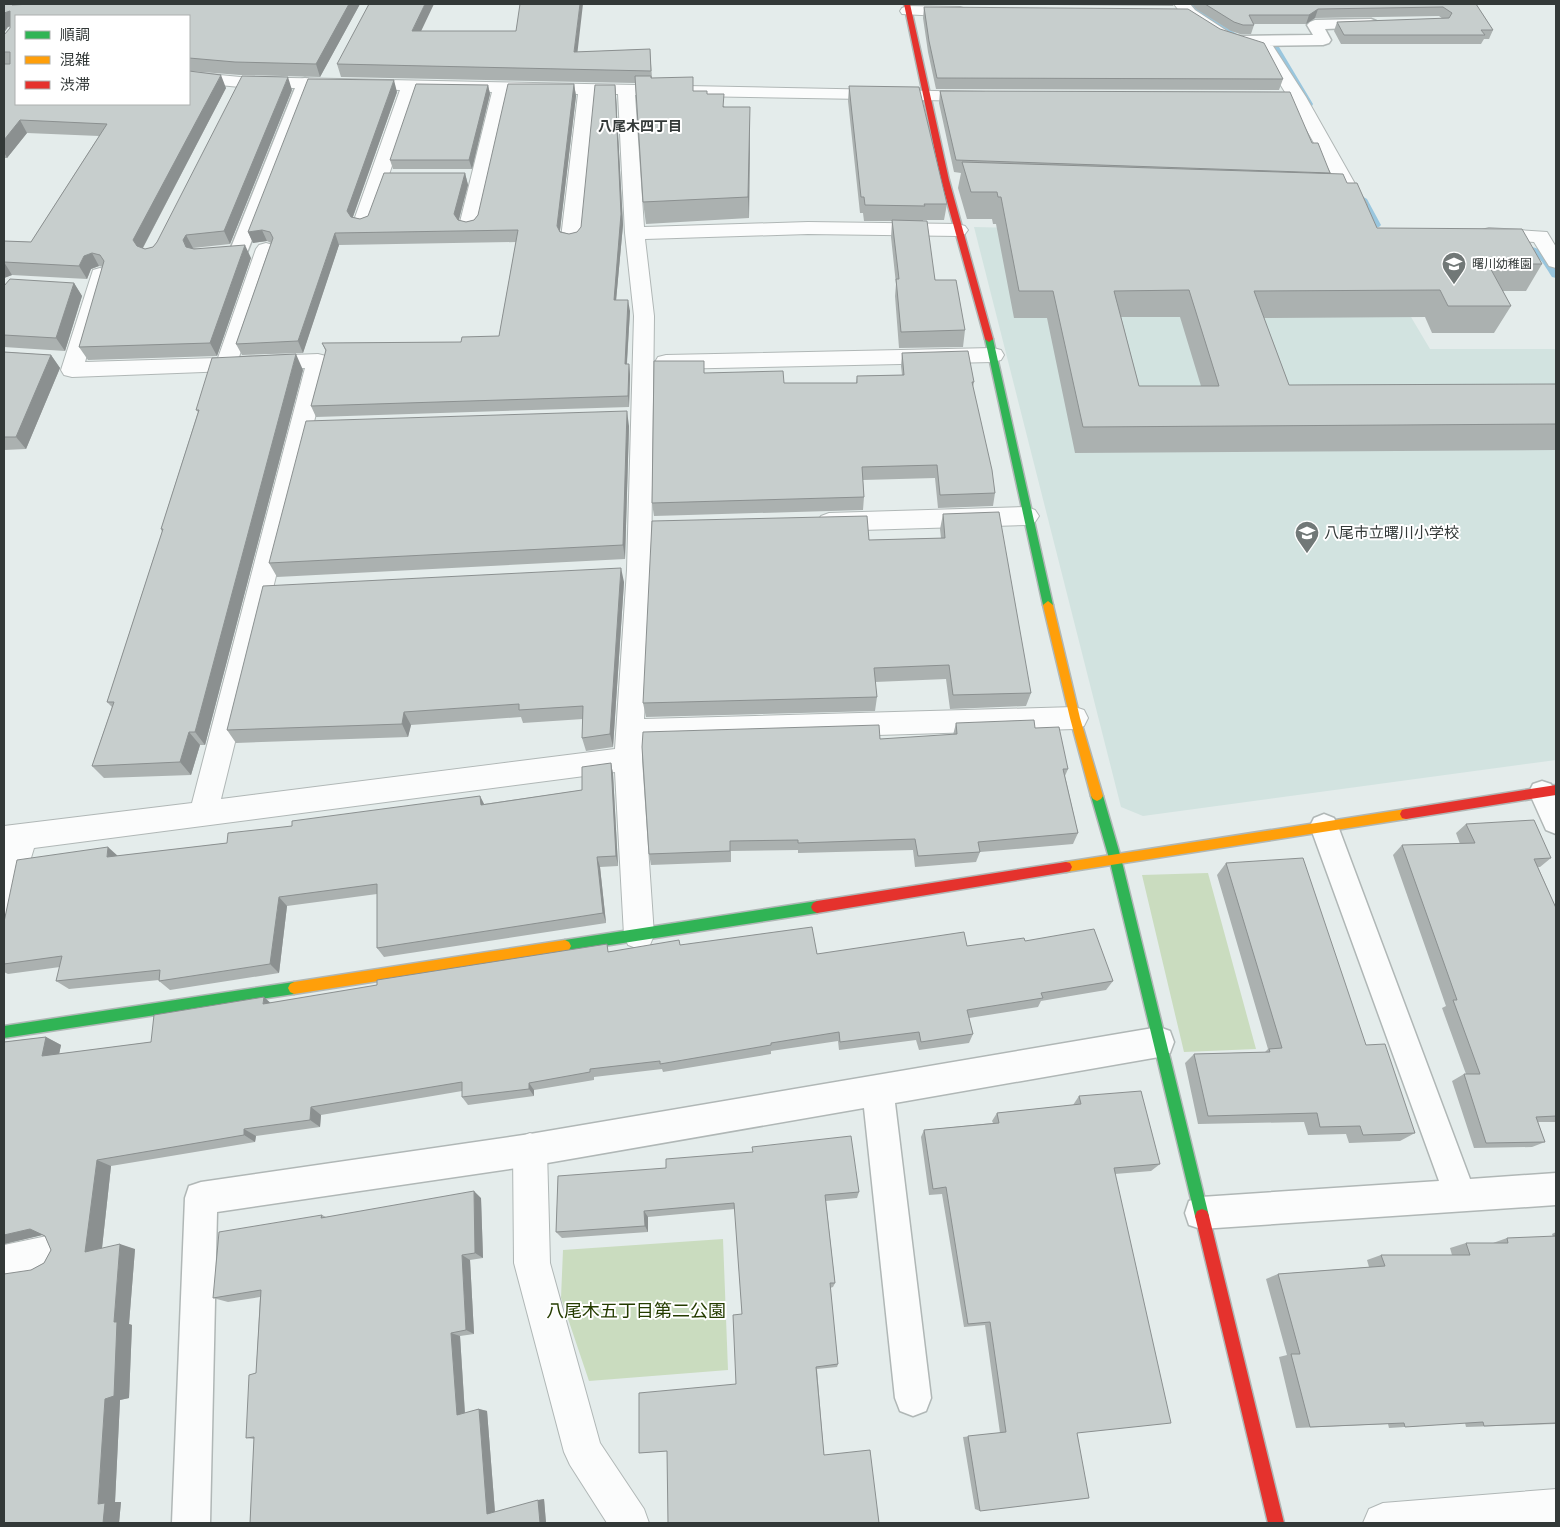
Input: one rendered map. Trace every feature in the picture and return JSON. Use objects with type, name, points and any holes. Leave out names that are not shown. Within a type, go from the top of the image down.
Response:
[{"type":"street","points":[[976,12],[908,8],[945,180],[993,355],[1028,516],[1076,718],[1115,858],[1276,1523]]},
{"type":"street","points":[[1180,10],[1224,36],[1267,50],[1297,97],[1369,223]]},
{"type":"street","points":[[327,84],[335,68]]},
{"type":"street","points":[[190,77],[240,82],[410,86],[995,96]]},
{"type":"street","points":[[231,99],[240,82]]},
{"type":"street","points":[[363,223],[388,177],[410,86]]},
{"type":"street","points":[[469,226],[471,177],[502,88]]},
{"type":"street","points":[[571,238],[586,89]]},
{"type":"street","points":[[626,90],[635,233],[644,316],[644,363],[632,416],[650,527],[629,571],[630,731],[628,759],[639,935]]},
{"type":"street","points":[[1278,97],[1297,97]]},
{"type":"street","points":[[945,180],[965,181]]},
{"type":"street","points":[[1332,194],[1352,194]]},
{"type":"street","points":[[635,233],[808,228],[958,230]]},
{"type":"street","points":[[1471,234],[1540,236],[1556,262]]},
{"type":"street","points":[[226,364],[269,249]]},
{"type":"street","points":[[92,283],[66,360],[72,370],[318,361],[311,427],[270,588],[203,814]]},
{"type":"street","points":[[644,363],[993,355]]},
{"type":"street","points":[[809,522],[1028,516]]},
{"type":"street","points":[[630,731],[1076,718]]},
{"type":"street","points":[[4,904],[13,838],[628,759]]},
{"type":"street","points":[[4,1032],[639,935],[1115,858],[1549,791]]},
{"type":"street","points":[[530,1150],[532,1263],[580,1443],[583,1452],[630,1523]]},
{"type":"street","points":[[4,1262],[47,1254]]},
{"type":"street","points":[[1383,1523],[1556,1508]]},
{"type":"lane","points":[[1240,41],[1323,40],[1315,25],[1382,24]]},
{"type":"lane","points":[[239,250],[305,83]]},
{"type":"lane","points":[[219,252],[269,249]]},
{"type":"lane","points":[[1549,791],[1556,822]]},
{"type":"lane","points":[[1324,826],[1460,1195]]},
{"type":"lane","points":[[191,1523],[201,1198],[530,1150],[1159,1042]]},
{"type":"lane","points":[[878,1090],[913,1398]]},
{"type":"lane","points":[[1201,1213],[1556,1189]]},
{"type":"shaded area","name":"八尾市立曙川小学校","points":[[974,227],[1363,236],[1430,349],[1556,349],[1556,760],[1143,816],[1121,807]]},
{"type":"green space","points":[[1208,873],[1256,1049],[1184,1052],[1142,875]]},
{"type":"green space","name":"八尾木五丁目第二公園","points":[[723,1239],[728,1370],[589,1381],[561,1298],[563,1250]]},
{"type":"building","points":[[4,4],[349,4],[316,64],[235,62],[190,58],[190,15],[15,15],[15,105],[190,105],[190,71],[221,75],[133,240],[137,246],[145,249],[153,247],[157,242],[242,76],[288,77],[224,231],[186,235],[183,240],[186,247],[194,249],[245,245],[210,343],[79,347],[104,261],[100,255],[92,253],[84,256],[79,266],[4,262],[4,241],[31,242],[107,124],[20,120],[4,140],[4,64],[10,64],[10,52],[4,52],[4,35],[10,28],[10,11],[4,13]]},
{"type":"building","points":[[369,4],[425,4],[412,31],[516,31],[520,4],[580,4],[574,52],[650,49],[651,71],[337,64]]},
{"type":"building","points":[[1205,4],[1476,4],[1493,30],[1481,30],[1485,35],[1344,35],[1337,22],[1449,18],[1452,13],[1443,7],[1318,9],[1309,15],[1249,15],[1254,25],[1243,25],[1234,22]]},
{"type":"building","points":[[924,7],[1188,9],[1220,29],[1264,43],[1283,79],[937,78]]},
{"type":"building","points":[[635,76],[651,76],[651,78],[693,77],[693,91],[707,91],[707,94],[724,94],[723,107],[750,107],[748,197],[643,202]]},
{"type":"building","points":[[308,79],[394,80],[347,211],[351,217],[360,219],[368,216],[384,173],[465,173],[454,214],[458,220],[466,222],[474,220],[478,215],[508,84],[574,84],[557,226],[560,232],[569,234],[577,232],[581,227],[595,85],[615,85],[621,214],[614,300],[628,300],[625,364],[629,364],[628,396],[311,406],[326,350],[322,343],[461,342],[462,337],[499,336],[518,230],[335,233],[298,341],[236,344],[273,238],[270,232],[262,230],[248,232]]},
{"type":"building","points":[[416,84],[488,85],[469,160],[390,160]]},
{"type":"building","points":[[849,86],[919,87],[947,204],[924,204],[925,206],[865,205],[864,197],[861,197]]},
{"type":"building","points":[[940,91],[1290,92],[1312,143],[1318,143],[1330,173],[956,160]]},
{"type":"building","points":[[962,162],[1343,174],[1347,183],[1357,183],[1377,228],[1522,229],[1542,264],[1488,264],[1511,306],[1448,306],[1440,290],[1254,291],[1289,385],[1556,384],[1556,424],[1083,427],[1053,291],[1019,291],[1001,197],[998,197],[997,192],[971,192]],"holes":[[[1189,290],[1219,386],[1139,386],[1114,291]]]},
{"type":"building","points":[[892,220],[927,221],[935,280],[956,280],[965,330],[901,332],[896,279],[899,279]]},
{"type":"building","points":[[10,279],[74,283],[56,338],[4,335],[4,286]]},
{"type":"building","points":[[968,351],[974,382],[972,382],[992,470],[995,493],[940,495],[937,465],[862,467],[864,497],[652,503],[654,361],[704,361],[704,373],[783,371],[784,383],[857,383],[857,376],[904,375],[902,353]]},
{"type":"building","points":[[4,352],[51,355],[16,437],[4,437]]},
{"type":"building","points":[[296,354],[195,732],[189,732],[180,762],[92,766],[114,702],[107,702],[163,529],[161,529],[199,410],[196,410],[212,358]]},
{"type":"building","points":[[627,411],[623,545],[269,563],[306,421]]},
{"type":"building","points":[[999,512],[1031,693],[953,695],[949,665],[874,668],[877,697],[643,703],[652,521],[867,516],[869,540],[945,538],[943,514]]},
{"type":"building","points":[[621,568],[610,734],[582,738],[583,706],[519,710],[519,704],[404,712],[402,724],[227,730],[263,586]]},
{"type":"building","points":[[1034,720],[1035,728],[1059,727],[1068,769],[1063,769],[1078,833],[978,842],[980,852],[918,856],[915,839],[798,843],[798,840],[730,841],[730,851],[649,854],[642,747],[643,732],[879,725],[880,739],[957,734],[956,723]]},
{"type":"building","points":[[611,763],[616,856],[597,857],[603,913],[377,948],[377,884],[279,897],[270,964],[159,981],[160,970],[56,981],[62,956],[4,964],[4,922],[17,860],[108,847],[107,857],[227,843],[228,833],[292,826],[292,821],[480,796],[481,805],[582,790],[582,767]]},
{"type":"building","points":[[1534,820],[1551,858],[1534,859],[1556,908],[1556,1116],[1536,1117],[1545,1142],[1486,1143],[1464,1074],[1480,1074],[1453,1000],[1457,1000],[1402,845],[1475,843],[1466,824]]},
{"type":"building","points":[[1303,858],[1366,1045],[1385,1044],[1415,1133],[1363,1135],[1360,1126],[1320,1127],[1317,1113],[1208,1116],[1194,1054],[1270,1052],[1269,1049],[1282,1048],[1226,863]]},
{"type":"building","points":[[812,927],[817,954],[964,932],[967,946],[1024,938],[1025,941],[1094,929],[1113,981],[1041,993],[1043,998],[967,1010],[973,1034],[921,1042],[919,1032],[840,1042],[839,1032],[660,1064],[660,1061],[590,1069],[590,1072],[529,1083],[529,1089],[462,1097],[462,1082],[311,1107],[310,1120],[244,1129],[244,1135],[97,1160],[85,1252],[120,1244],[114,1322],[117,1322],[114,1396],[105,1399],[98,1504],[105,1503],[103,1523],[4,1523],[4,1274],[31,1270],[44,1263],[51,1250],[45,1236],[30,1229],[4,1235],[4,1042],[46,1037],[42,1056],[151,1042],[154,1015],[264,997],[263,1004],[377,985],[377,980],[607,944],[608,952],[679,940],[680,945]]},
{"type":"building","points":[[1141,1091],[1160,1164],[1114,1168],[1171,1423],[1077,1433],[1089,1498],[980,1511],[968,1436],[1006,1432],[990,1322],[968,1324],[946,1187],[933,1189],[924,1130],[999,1123],[997,1113],[1081,1104],[1079,1096]]},
{"type":"building","points":[[851,1136],[859,1192],[825,1195],[835,1283],[830,1283],[838,1364],[816,1367],[824,1455],[870,1450],[879,1523],[668,1523],[667,1451],[639,1453],[639,1393],[736,1384],[733,1315],[742,1314],[734,1203],[644,1211],[645,1226],[556,1232],[558,1176],[666,1168],[666,1159],[753,1152],[752,1147]]},
{"type":"building","points":[[474,1191],[475,1253],[462,1255],[466,1330],[451,1333],[457,1415],[479,1409],[487,1514],[538,1500],[540,1523],[250,1523],[254,1437],[246,1438],[249,1375],[256,1373],[261,1290],[213,1298],[219,1232],[322,1215],[321,1218]]},
{"type":"building","points":[[1556,1236],[1556,1423],[1484,1426],[1483,1422],[1405,1427],[1404,1423],[1310,1427],[1291,1354],[1300,1354],[1278,1274],[1385,1266],[1381,1255],[1470,1255],[1466,1243],[1508,1243],[1507,1238]]},
{"type":"waterway","points":[[1194,4],[1211,22],[1233,34]]},
{"type":"waterway","points":[[1258,42],[1276,49],[1309,104]]},
{"type":"waterway","points":[[1362,199],[1376,225]]},
{"type":"waterway","points":[[1518,248],[1526,248],[1541,254],[1556,275]]},
{"type":"traffic: fast","points":[[989,339],[1048,605]]},
{"type":"traffic: fast","points":[[1097,796],[1115,858],[1202,1216]]},
{"type":"traffic: fast","points":[[565,946],[817,907]]},
{"type":"traffic: fast","points":[[4,1032],[294,988]]},
{"type":"traffic: slow","points":[[1048,605],[1075,718],[1097,796]]},
{"type":"traffic: slow","points":[[1066,867],[1406,814]]},
{"type":"traffic: slow","points":[[294,988],[565,946]]},
{"type":"traffic: jam","points":[[907,4],[945,180],[989,339]]},
{"type":"traffic: jam","points":[[1406,814],[1556,790]]},
{"type":"traffic: jam","points":[[817,907],[1066,867]]},
{"type":"traffic: jam","points":[[1202,1216],[1276,1523]]},
{"type":"place","name":"曙川幼稚園","points":[[1454,285]]},
{"type":"place","name":"八尾市立曙川小学校","points":[[1307,554]]},
{"type":"district","name":"八尾木四丁目","points":[[640,126]]}]
